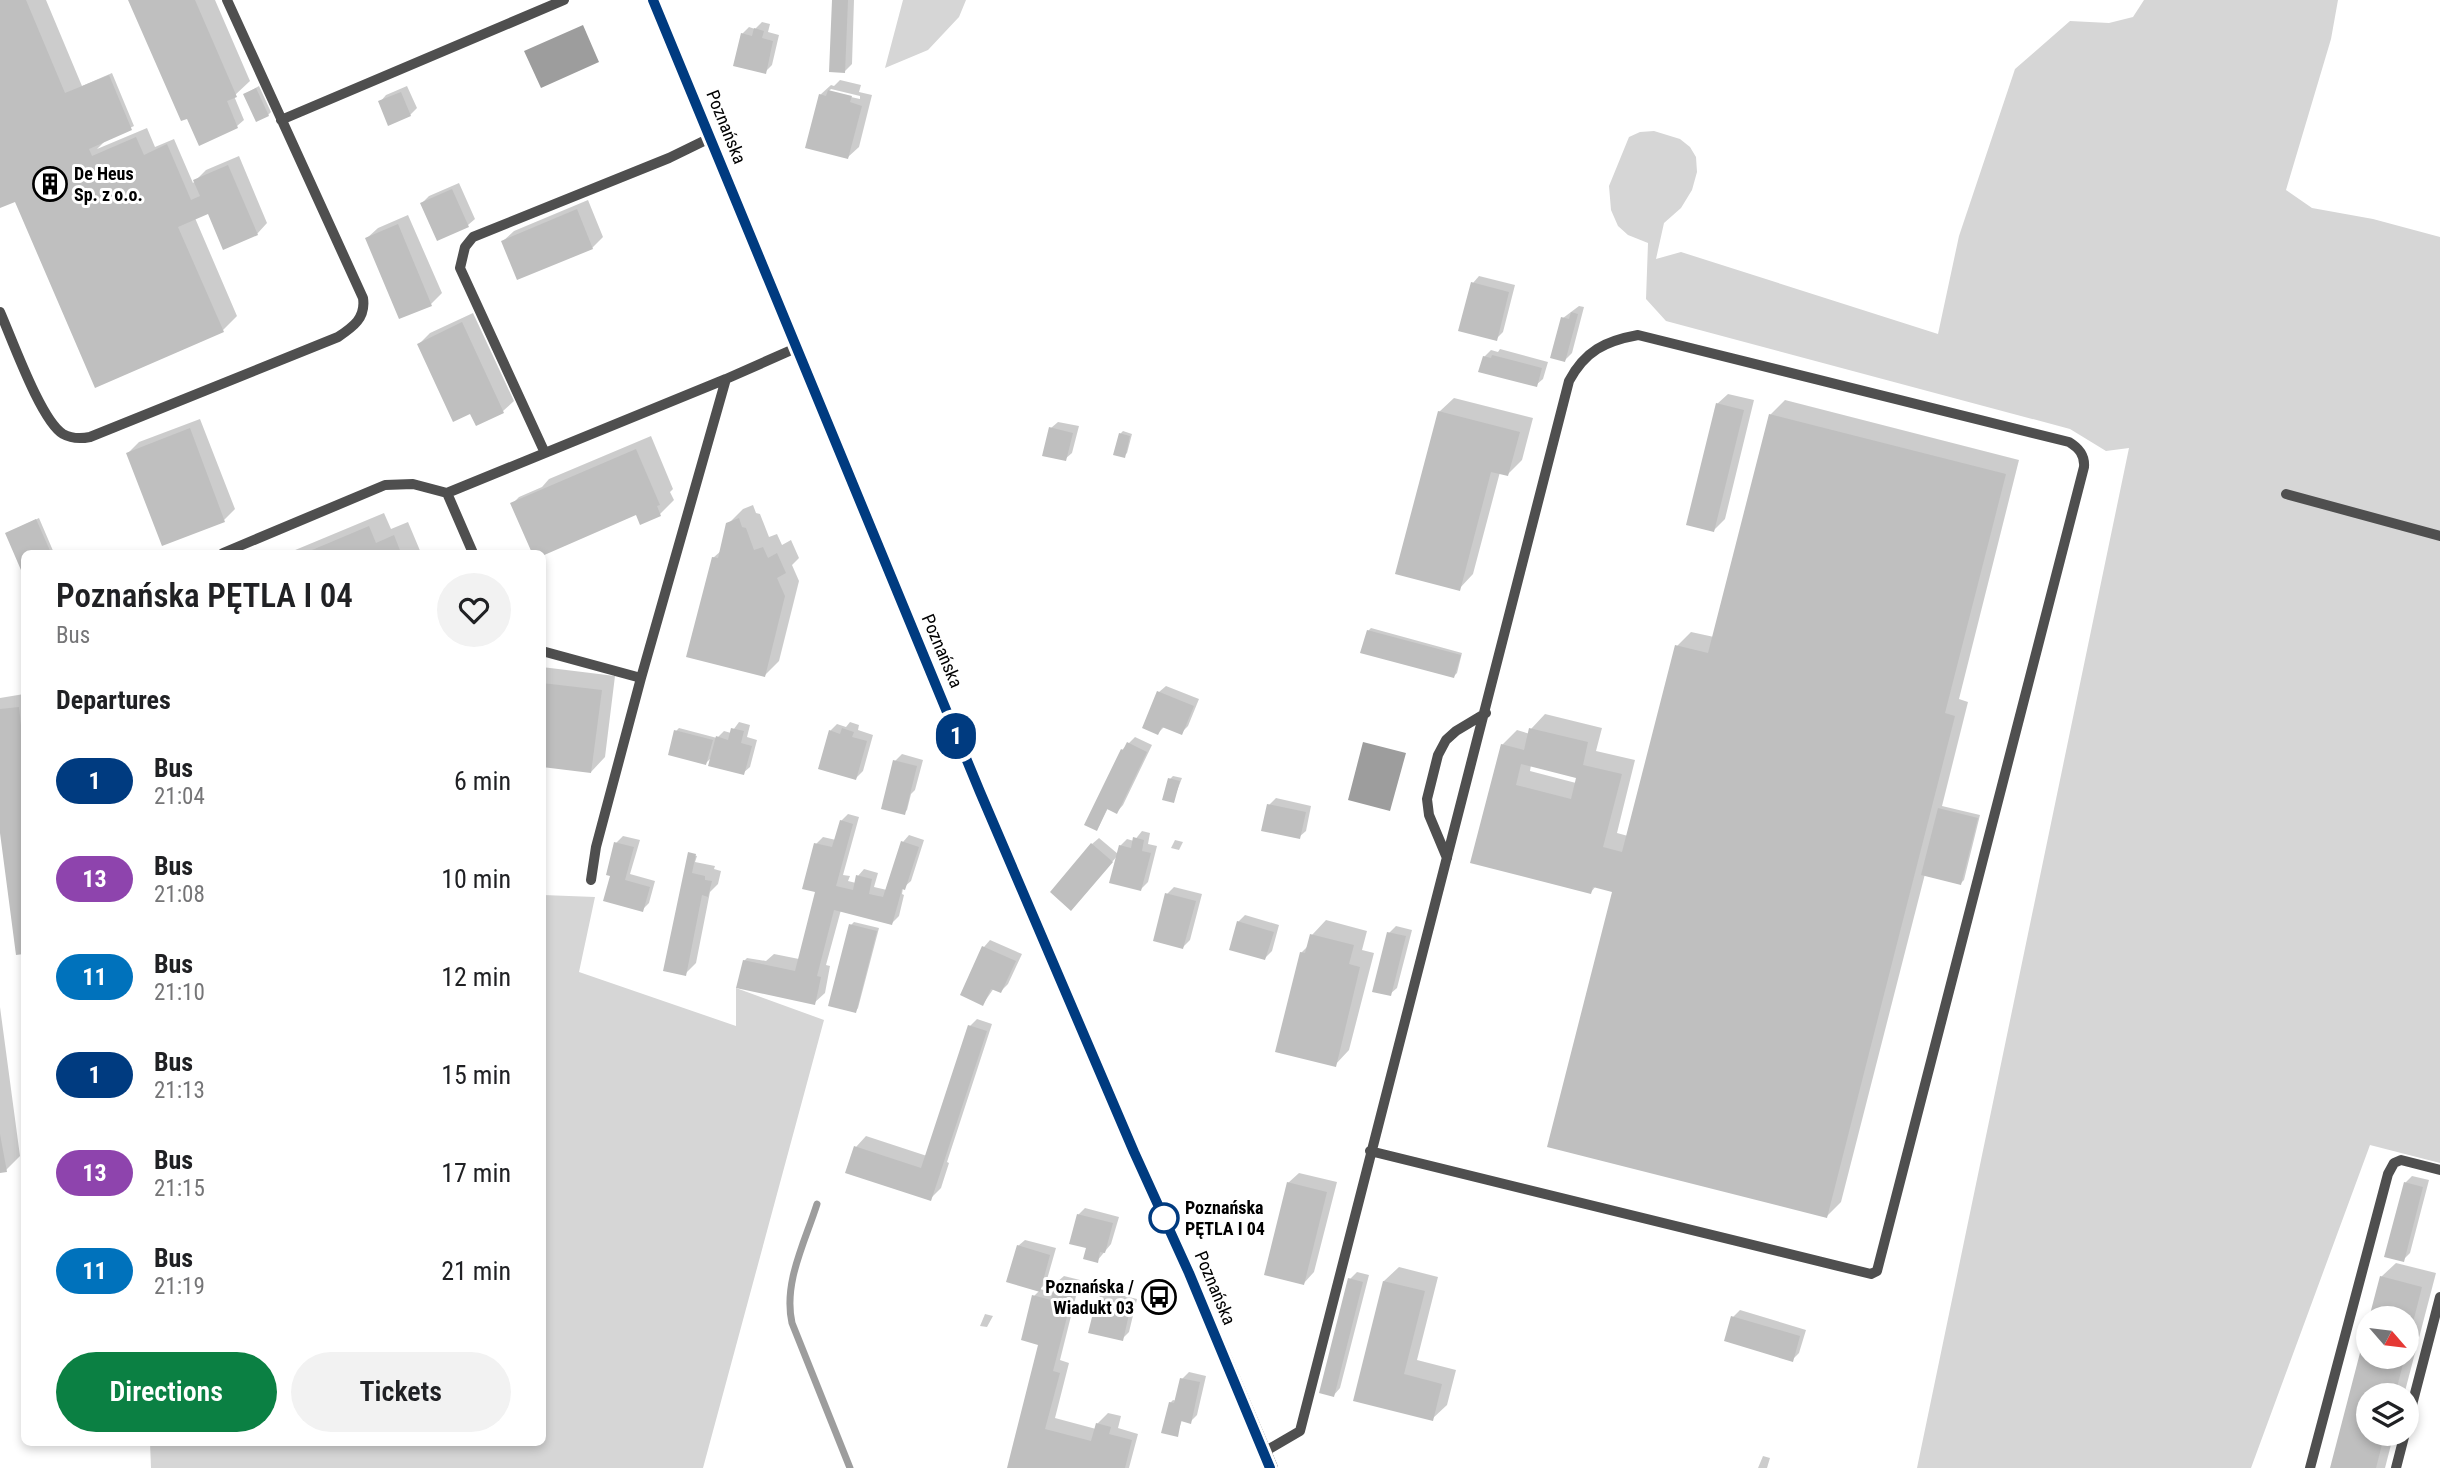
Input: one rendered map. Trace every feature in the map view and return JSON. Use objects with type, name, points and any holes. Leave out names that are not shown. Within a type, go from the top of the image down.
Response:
[{"type":"street","name":"Poznańska","points":[[653,0],[974,779],[1134,1152],[1189,1273],[1270,1468]]},
{"type":"lane","points":[[0,312],[45,413],[62,433],[80,439],[338,337],[350,329],[362,315],[363,299],[227,0]]},
{"type":"lane","points":[[281,120],[564,0]]},
{"type":"lane","points":[[545,453],[460,268],[465,247],[473,237],[669,158],[710,138]]},
{"type":"lane","points":[[1264,1452],[1300,1431],[1370,1151],[1486,713],[1569,381],[1579,363],[1593,351],[1616,339],[1638,335],[2069,442],[2079,448],[2084,467],[1877,1271],[1871,1274],[1370,1151]]},
{"type":"lane","points":[[230,550],[385,485],[414,484],[447,493],[796,348]]},
{"type":"lane","points":[[592,880],[596,847],[641,678],[726,379]]},
{"type":"lane","points":[[447,493],[472,550]]},
{"type":"lane","points":[[2286,494],[2440,536]]},
{"type":"lane","points":[[546,652],[641,678]]},
{"type":"lane","points":[[1447,859],[1429,815],[1427,799],[1438,755],[1446,740],[1456,731],[1486,713]]},
{"type":"lane","points":[[2310,1468],[2388,1174],[2394,1164],[2401,1160],[2440,1170]]},
{"type":"lane","points":[[2418,1383],[2440,1297]]},
{"type":"lane","points":[[2396,1468],[2402,1446]]},
{"type":"shaded area","points":[[903,0],[966,0],[959,17],[928,50],[885,68]]},
{"type":"shaded area","points":[[2144,0],[2338,0],[2331,39],[2286,190],[2312,208],[2373,219],[2440,237],[2440,1163],[2370,1145],[2251,1468],[1917,1468],[2129,448],[2106,451],[2070,429],[1666,321],[1646,299],[1648,243],[1628,235],[1618,226],[1611,210],[1609,186],[1629,137],[1640,132],[1654,131],[1680,139],[1690,147],[1696,157],[1697,172],[1692,190],[1681,208],[1664,223],[1656,259],[1681,252],[1938,334],[1959,236],[2015,69],[2070,21],[2109,23],[2133,17]]},
{"type":"shaded area","points":[[583,25],[599,62],[541,88],[524,51]]},
{"type":"shaded area","points":[[1363,742],[1406,753],[1390,811],[1348,800]]},
{"type":"shaded area","points":[[546,895],[595,897],[579,972],[736,1026],[736,988],[824,1020],[703,1468],[151,1468],[150,1446],[546,1446]]},
{"type":"building","points":[[0,0],[26,0],[65,93],[109,75],[132,130],[89,149],[92,156],[136,137],[144,155],[167,144],[191,200],[200,196],[193,180],[228,165],[258,235],[223,250],[208,214],[178,227],[224,332],[95,388],[15,202],[0,208]]},
{"type":"building","points":[[128,0],[195,0],[237,97],[227,101],[238,128],[199,146],[187,119],[181,121]]},
{"type":"building","points":[[832,0],[848,0],[845,73],[829,72]]},
{"type":"building","points":[[754,28],[764,31],[762,38],[773,41],[766,74],[733,66],[741,33],[752,36]]},
{"type":"building","points":[[256,88],[269,116],[256,122],[243,94]]},
{"type":"building","points":[[828,90],[852,96],[850,102],[862,106],[848,159],[805,148],[819,94],[826,96]]},
{"type":"building","points":[[401,92],[411,116],[388,126],[378,101]]},
{"type":"building","points":[[452,189],[469,227],[437,241],[420,203]]},
{"type":"building","points":[[577,209],[593,249],[517,280],[501,241]]},
{"type":"building","points":[[398,224],[432,306],[399,319],[365,238]]},
{"type":"building","points":[[1471,282],[1509,292],[1497,341],[1458,331]]},
{"type":"building","points":[[1571,312],[1578,314],[1565,362],[1550,358],[1561,317],[1569,319]]},
{"type":"building","points":[[462,322],[504,413],[476,426],[470,414],[453,422],[417,344]]},
{"type":"building","points":[[1492,355],[1542,368],[1537,387],[1478,372],[1483,356],[1491,358]]},
{"type":"building","points":[[1716,403],[1744,410],[1714,532],[1686,525]]},
{"type":"building","points":[[1438,411],[1520,432],[1508,476],[1491,472],[1460,591],[1395,574]]},
{"type":"building","points":[[1769,414],[2006,474],[1945,713],[1955,716],[1827,1218],[1547,1147],[1612,892],[1593,887],[1591,894],[1470,863],[1501,744],[1524,750],[1529,728],[1588,742],[1583,765],[1622,774],[1603,847],[1622,852],[1675,645],[1708,653]],"holes":[[[1521,764],[1576,778],[1571,799],[1516,785]]]},
{"type":"building","points":[[1049,427],[1073,433],[1066,461],[1042,456]]},
{"type":"building","points":[[190,428],[225,522],[162,546],[126,453]]},
{"type":"building","points":[[1119,433],[1130,436],[1125,458],[1113,455]]},
{"type":"building","points":[[636,449],[660,505],[657,506],[661,516],[640,525],[636,515],[546,554],[546,550],[531,550],[510,503]]},
{"type":"building","points":[[739,518],[754,550],[763,547],[768,558],[777,553],[786,573],[777,578],[785,596],[765,677],[686,657],[712,557],[718,558],[726,523]]},
{"type":"building","points":[[36,519],[50,550],[21,550],[21,570],[5,533]]},
{"type":"building","points":[[369,526],[376,543],[394,535],[400,550],[312,550]]},
{"type":"building","points":[[1367,630],[1461,655],[1454,678],[1360,653]]},
{"type":"building","points":[[546,683],[602,690],[591,773],[546,767]]},
{"type":"building","points":[[1157,691],[1194,706],[1182,735],[1162,727],[1158,735],[1142,728]]},
{"type":"building","points":[[19,707],[21,726],[21,954],[16,955],[0,833],[0,709]]},
{"type":"building","points":[[731,728],[744,731],[741,743],[752,746],[744,775],[708,766],[716,736],[728,740]]},
{"type":"building","points":[[842,728],[854,732],[852,737],[867,741],[856,780],[818,769],[829,730],[840,734]]},
{"type":"building","points":[[674,730],[713,740],[706,765],[668,755]]},
{"type":"building","points":[[1127,742],[1147,752],[1117,814],[1107,809],[1097,831],[1084,825],[1121,749],[1123,750]]},
{"type":"building","points":[[893,760],[917,766],[905,815],[881,809]]},
{"type":"building","points":[[1168,778],[1180,781],[1174,803],[1162,800]]},
{"type":"building","points":[[1267,804],[1306,812],[1300,839],[1261,831]]},
{"type":"building","points":[[1938,808],[1978,818],[1961,885],[1921,875]]},
{"type":"building","points":[[840,820],[853,824],[836,886],[853,890],[856,875],[872,879],[869,894],[883,897],[901,841],[919,847],[905,890],[902,889],[892,925],[834,910],[817,976],[821,977],[815,1005],[736,988],[743,960],[795,971],[815,892],[802,889],[814,843],[832,847]]},
{"type":"building","points":[[1133,837],[1144,840],[1142,851],[1151,853],[1141,891],[1109,883],[1119,845],[1131,848]]},
{"type":"building","points":[[614,842],[634,847],[625,880],[650,887],[643,912],[603,901],[610,876],[606,875]]},
{"type":"building","points":[[1091,843],[1113,862],[1071,911],[1050,892]]},
{"type":"building","points":[[688,852],[696,854],[692,873],[712,881],[708,897],[702,895],[686,976],[663,971]]},
{"type":"building","points":[[1165,893],[1196,901],[1183,949],[1153,941]]},
{"type":"building","points":[[1237,921],[1274,932],[1265,960],[1229,950]]},
{"type":"building","points":[[849,924],[877,931],[856,1013],[828,1006]]},
{"type":"building","points":[[1387,932],[1406,936],[1391,996],[1372,992]]},
{"type":"building","points":[[1310,934],[1354,945],[1349,964],[1360,967],[1336,1067],[1275,1052],[1300,952],[1305,953]]},
{"type":"building","points":[[982,946],[1016,961],[1001,993],[991,989],[983,1006],[960,995]]},
{"type":"building","points":[[968,1025],[987,1031],[931,1201],[845,1173],[854,1146],[921,1168]]},
{"type":"building","points":[[0,1134],[7,1172],[0,1173]]},
{"type":"building","points":[[1287,1182],[1327,1192],[1304,1285],[1264,1275]]},
{"type":"building","points":[[2404,1182],[2423,1187],[2404,1262],[2384,1257]]},
{"type":"building","points":[[1077,1214],[1113,1223],[1105,1253],[1100,1252],[1098,1263],[1083,1259],[1086,1248],[1069,1244]]},
{"type":"building","points":[[1017,1245],[1050,1255],[1040,1292],[1006,1282]]},
{"type":"building","points":[[2380,1276],[2422,1287],[2417,1306],[2372,1306]]},
{"type":"building","points":[[1348,1278],[1363,1282],[1334,1397],[1319,1393]]},
{"type":"building","points":[[1055,1281],[1075,1286],[1053,1371],[1060,1373],[1045,1429],[1091,1441],[1096,1423],[1111,1427],[1109,1434],[1132,1440],[1125,1468],[1007,1468],[1038,1345],[1021,1340],[1032,1295],[1051,1300]]},
{"type":"building","points":[[1383,1281],[1425,1291],[1404,1374],[1442,1384],[1433,1421],[1353,1401]]},
{"type":"building","points":[[1097,1297],[1131,1305],[1123,1341],[1088,1333]]},
{"type":"building","points":[[1731,1316],[1800,1336],[1793,1362],[1724,1341]]},
{"type":"building","points":[[2356,1368],[2402,1369],[2398,1383],[2356,1383],[2356,1446],[2382,1446],[2376,1468],[2330,1468]]},
{"type":"building","points":[[1180,1378],[1200,1382],[1191,1424],[1181,1421],[1178,1437],[1161,1433],[1169,1402],[1174,1403]]},
{"type":"waterway","points":[[817,1204],[793,1278],[790,1308],[792,1323],[850,1468]]},
{"type":"bus line","name":"1","points":[[653,0],[980,792],[1134,1152],[1189,1273],[1270,1468]]},
{"type":"place","name":"De Heus Sp. z o.o.","points":[[50,184]]},
{"type":"place","name":"Poznańska PĘTLA I 04","points":[[1164,1218]]},
{"type":"place","name":"Poznańska / Wiadukt 03","points":[[1159,1297]]}]
